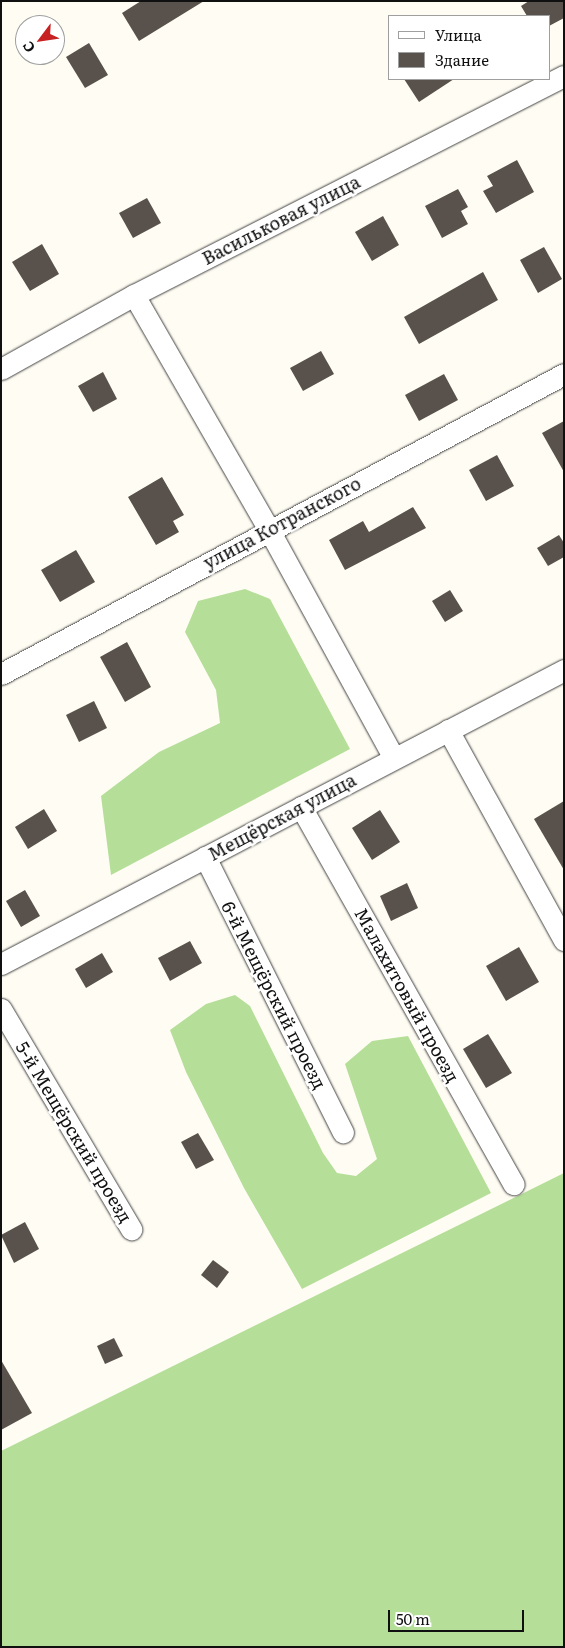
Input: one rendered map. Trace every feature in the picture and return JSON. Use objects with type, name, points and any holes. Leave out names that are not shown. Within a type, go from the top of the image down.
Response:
[{"type":"street","name":"Васильковая улица","points":[[1,369],[134,295],[564,76]]},
{"type":"street","points":[[134,295],[270,530],[394,758]]},
{"type":"street","name":"улица Котранского","points":[[1,674],[564,374]]},
{"type":"street","name":"Мещёрская улица","points":[[1,964],[564,670]]},
{"type":"street","points":[[448,730],[564,940]]},
{"type":"street","name":"Малахитовый проезд","points":[[301,807],[512,1184]]},
{"type":"street","name":"6-й Мещёрский проезд","points":[[205,857],[343,1132]]},
{"type":"street","name":"5-й Мещёрский проезд","points":[[1,1009],[132,1229]]},
{"type":"green space","points":[[245,589],[270,599],[350,749],[111,875],[101,796],[159,752],[220,723],[216,690],[185,632],[198,601]]},
{"type":"green space","points":[[235,995],[250,1006],[323,1153],[337,1173],[356,1176],[377,1159],[345,1064],[372,1041],[408,1036],[491,1193],[302,1289],[244,1188],[186,1072],[170,1030],[206,1004]]},
{"type":"green space","points":[[564,1173],[564,1647],[1,1647],[1,1451]]},
{"type":"building","points":[[141,1],[204,1],[139,41],[122,13]]},
{"type":"building","points":[[529,1],[564,1],[564,18],[550,25],[550,15],[526,15],[521,6]]},
{"type":"building","points":[[89,43],[108,75],[85,88],[66,57]]},
{"type":"building","points":[[405,80],[452,80],[419,102]]},
{"type":"building","points":[[517,160],[534,192],[496,213],[483,191],[493,186],[487,176]]},
{"type":"building","points":[[458,189],[468,207],[461,211],[468,224],[442,238],[425,206]]},
{"type":"building","points":[[147,198],[161,223],[133,238],[119,213]]},
{"type":"building","points":[[383,216],[399,245],[372,261],[355,232]]},
{"type":"building","points":[[42,244],[59,274],[30,291],[12,262]]},
{"type":"building","points":[[544,247],[562,279],[538,293],[520,260]]},
{"type":"building","points":[[483,272],[498,300],[419,344],[404,317]]},
{"type":"building","points":[[321,351],[334,374],[303,391],[290,368]]},
{"type":"building","points":[[103,372],[117,399],[93,412],[78,386]]},
{"type":"building","points":[[444,374],[458,400],[419,421],[405,395]]},
{"type":"building","points":[[564,421],[564,472],[542,433]]},
{"type":"building","points":[[497,455],[514,486],[486,501],[469,470]]},
{"type":"building","points":[[162,477],[184,515],[173,521],[179,532],[156,545],[128,497]]},
{"type":"building","points":[[413,507],[426,528],[345,570],[329,540],[363,521],[369,532]]},
{"type":"building","points":[[559,535],[564,543],[564,557],[548,566],[537,548]]},
{"type":"building","points":[[76,550],[95,582],[60,602],[41,570]]},
{"type":"building","points":[[450,590],[463,611],[445,622],[432,601]]},
{"type":"building","points":[[127,642],[151,687],[125,702],[100,657]]},
{"type":"building","points":[[94,701],[107,728],[79,742],[66,715]]},
{"type":"building","points":[[564,801],[564,870],[534,819]]},
{"type":"building","points":[[44,809],[57,831],[28,849],[15,827]]},
{"type":"building","points":[[380,810],[400,842],[372,860],[352,828]]},
{"type":"building","points":[[407,883],[418,908],[391,921],[380,896]]},
{"type":"building","points":[[25,890],[40,916],[21,927],[6,901]]},
{"type":"building","points":[[190,941],[202,963],[170,981],[158,958]]},
{"type":"building","points":[[519,947],[539,982],[506,1001],[486,966]]},
{"type":"building","points":[[102,953],[113,972],[86,988],[75,969]]},
{"type":"building","points":[[488,1034],[512,1073],[486,1088],[463,1049]]},
{"type":"building","points":[[198,1133],[214,1160],[196,1169],[181,1142]]},
{"type":"building","points":[[25,1222],[39,1249],[14,1263],[1,1235]]},
{"type":"building","points":[[213,1260],[229,1272],[217,1288],[201,1275]]},
{"type":"building","points":[[114,1338],[123,1356],[105,1364],[97,1346]]},
{"type":"building","points":[[1,1360],[32,1413],[1,1430]]}]
